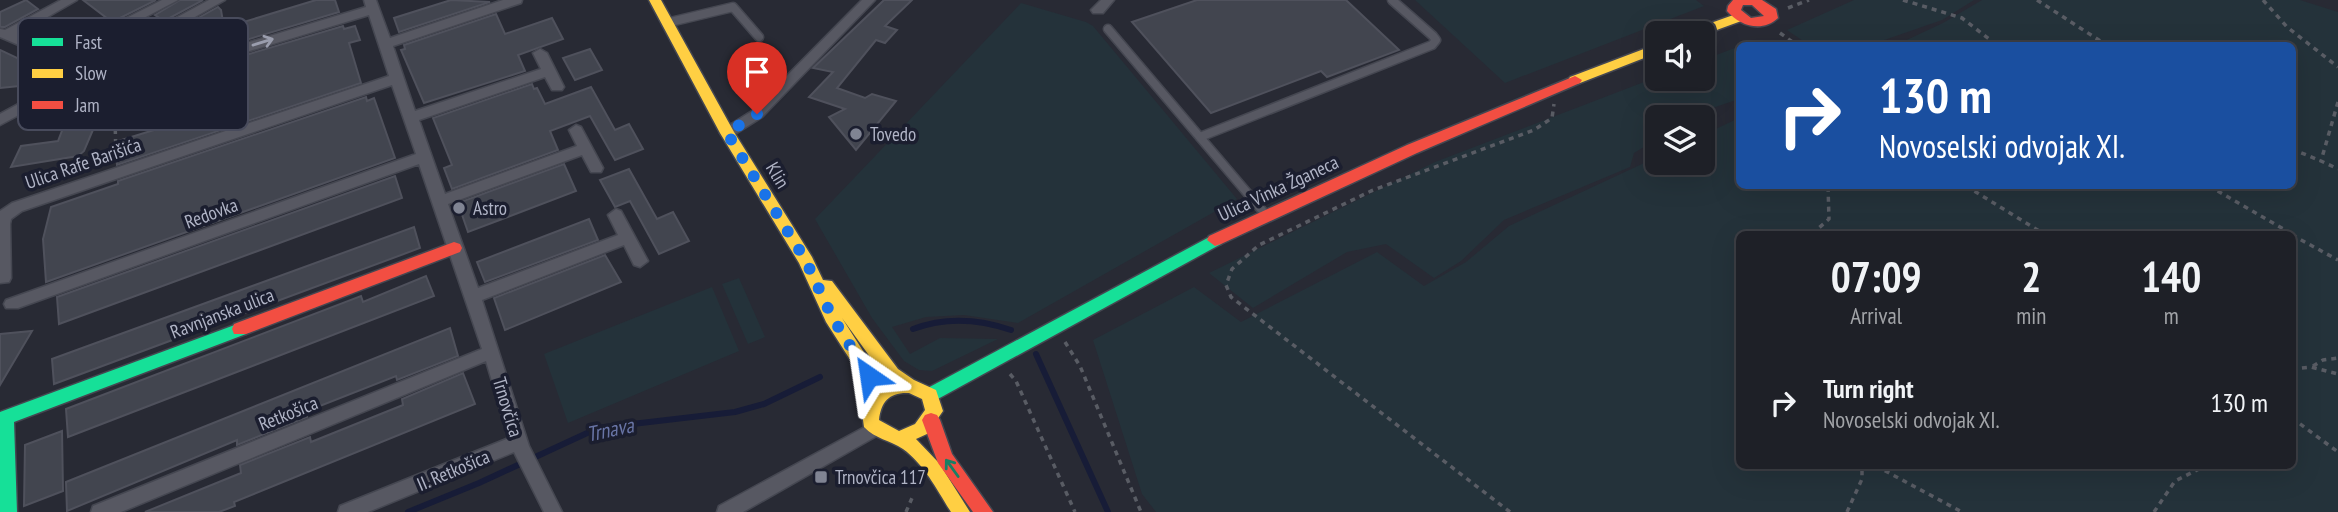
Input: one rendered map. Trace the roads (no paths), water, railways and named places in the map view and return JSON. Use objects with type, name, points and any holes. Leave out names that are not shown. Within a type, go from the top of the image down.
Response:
[{"type":"street","points":[[35,18],[71,0]]},
{"type":"street","points":[[137,18],[172,0]]},
{"type":"street","points":[[186,18],[219,0]]},
{"type":"street","points":[[384,44],[516,0],[524,16]]},
{"type":"street","name":"Klin","points":[[655,0],[727,133],[806,261],[832,317],[869,376],[873,389],[870,406]]},
{"type":"street","points":[[727,133],[757,114],[869,0]]},
{"type":"street","points":[[248,45],[372,4]]},
{"type":"street","name":"Trnovčica","points":[[372,4],[492,352],[520,445],[553,512]]},
{"type":"street","points":[[1714,21],[1736,7],[1754,23],[1771,9]]},
{"type":"street","points":[[540,53],[557,87]]},
{"type":"street","name":"Ulica Vinka Žganeca","points":[[930,395],[1005,359],[1266,215],[1512,106],[1645,53]]},
{"type":"street","points":[[411,117],[548,71]]},
{"type":"street","name":"Ulica Rafe Barišića","points":[[248,128],[396,79]]},
{"type":"street","points":[[0,120],[18,110]]},
{"type":"street","name":"Ulica Rafe Barišića","points":[[3,278],[4,216],[28,201],[243,130]]},
{"type":"street","points":[[576,131],[596,168]]},
{"type":"street","points":[[439,202],[585,149]]},
{"type":"street","name":"Redovka","points":[[12,304],[424,158]]},
{"type":"street","points":[[616,215],[640,261]]},
{"type":"street","points":[[473,297],[628,237]]},
{"type":"street","name":"Ravnjanska ulica","points":[[8,512],[5,418],[454,248]]},
{"type":"street","name":"Klin","points":[[806,261],[846,309],[892,374],[907,384]]},
{"type":"street","name":"Retkošica","points":[[100,512],[492,352]]},
{"type":"street","points":[[961,512],[923,458],[900,438],[881,434],[874,429],[868,414],[870,406],[881,393],[907,384],[924,389],[930,395],[934,402],[932,432],[942,455],[984,512]]},
{"type":"street","points":[[900,438],[918,432],[931,420]]},
{"type":"street","points":[[726,512],[874,429]]},
{"type":"street","name":"II. Retkošica","points":[[347,512],[520,445]]},
{"type":"lane","points":[[1200,137],[1432,45],[1436,40],[1433,36],[1392,0]]},
{"type":"lane","points":[[666,23],[733,8],[759,37]]},
{"type":"lane","points":[[1108,29],[1266,215]]},
{"type":"waterway","name":"Trnava","points":[[913,329],[962,321],[1011,330]]},
{"type":"waterway","name":"Trnava","points":[[1036,354],[1108,512]]},
{"type":"waterway","name":"Trnava","points":[[408,512],[479,483],[598,428],[735,412],[764,404],[820,377]]},
{"type":"place","name":"Tovedo","points":[[856,134]]},
{"type":"place","name":"Astro","points":[[459,208]]},
{"type":"place","name":"Trnovčica 117","points":[[821,477]]}]
